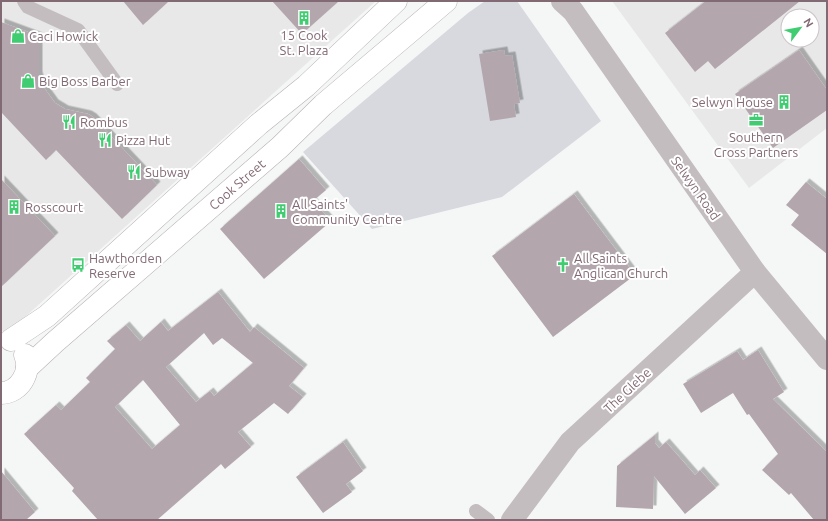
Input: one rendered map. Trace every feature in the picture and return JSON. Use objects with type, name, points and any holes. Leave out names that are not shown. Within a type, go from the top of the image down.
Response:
[{"type":"main road","points":[[6,339],[46,316],[260,124],[306,86],[396,1]]},
{"type":"main road","name":"Cook Street","points":[[1,393],[15,388],[23,380],[27,368],[280,147],[323,105],[446,1]]},
{"type":"main road","points":[[6,339],[20,347],[26,357],[27,368]]},
{"type":"street","name":"Selwyn Road","points":[[572,4],[755,272],[827,359]]},
{"type":"street","name":"The Glebe","points":[[512,520],[570,442],[755,272]]},
{"type":"lane","points":[[24,1],[28,7],[78,30],[117,84]]},
{"type":"lane","points":[[476,512],[488,520]]},
{"type":"shaded area","points":[[1,1],[376,1],[5,335],[1,329]]},
{"type":"shaded area","points":[[485,1],[517,1],[601,121],[502,197],[372,229],[303,152],[468,13]]},
{"type":"shaded area","points":[[612,1],[827,1],[827,128],[749,188]]},
{"type":"building","points":[[123,1],[169,1],[143,25]]},
{"type":"building","name":"15 Cook St. Plaza","points":[[272,1],[339,1],[302,34]]},
{"type":"building","points":[[706,1],[800,1],[791,8],[780,8],[780,17],[715,69],[708,61],[695,72],[665,33]]},
{"type":"building","points":[[1,22],[39,36],[39,75],[42,85],[55,103],[65,109],[88,114],[93,117],[157,185],[122,219],[56,150],[46,160],[1,112]]},
{"type":"building","points":[[504,50],[505,56],[512,55],[520,103],[514,104],[516,117],[490,121],[479,54]]},
{"type":"building","name":"Selwyn House","points":[[799,50],[827,90],[827,110],[773,148],[735,94]]},
{"type":"building","name":"All Saints' Community Centre","points":[[299,159],[326,190],[313,201],[331,221],[264,279],[220,229]]},
{"type":"building","name":"Rosscourt","points":[[1,179],[55,236],[1,287]]},
{"type":"building","points":[[806,182],[827,199],[827,254],[791,225],[799,215],[786,205]]},
{"type":"building","name":"All Saints Anglican Church","points":[[574,194],[635,275],[553,337],[492,256]]},
{"type":"building","points":[[218,292],[250,332],[254,327],[304,368],[289,386],[303,397],[288,414],[274,403],[238,432],[251,447],[225,469],[221,464],[157,520],[98,520],[72,491],[74,488],[24,434],[56,405],[61,410],[90,382],[86,378],[115,349],[107,341],[126,325],[140,341],[161,322],[168,331]],"holes":[[[204,333],[213,345],[222,338],[253,363],[214,396],[210,391],[196,402],[166,367]],[[143,380],[180,425],[152,449],[115,407]]]},
{"type":"building","points":[[758,350],[784,392],[773,399],[827,452],[827,520],[814,520],[791,493],[789,495],[762,470],[778,454],[749,414],[747,415],[733,393],[701,413],[683,384],[737,351],[743,360]]},
{"type":"building","points":[[655,435],[655,443],[659,448],[666,442],[695,475],[700,470],[716,488],[685,514],[654,476],[653,509],[616,507],[617,466]]},
{"type":"building","points":[[343,442],[363,471],[346,484],[352,492],[323,513],[296,477]]},
{"type":"building","points":[[1,471],[35,512],[26,520],[1,520]]},
{"type":"place","name":"15 Cook St. Plaza","points":[[304,18]]},
{"type":"place","name":"Caci Howick","points":[[18,36]]},
{"type":"place","name":"Big Boss Barber","points":[[28,81]]},
{"type":"place","name":"Selwyn House","points":[[784,102]]},
{"type":"place","name":"Southern Cross Partners","points":[[756,120]]},
{"type":"place","name":"Rombus","points":[[69,122]]},
{"type":"place","name":"Pizza Hut","points":[[105,140]]},
{"type":"place","name":"Subway","points":[[134,172]]},
{"type":"place","name":"Rosscourt","points":[[14,207]]},
{"type":"place","name":"All Saints' Community Centre","points":[[281,211]]},
{"type":"place","name":"Hawthorden Reserve","points":[[78,265]]},
{"type":"place","name":"All Saints Anglican Church","points":[[563,265]]}]
